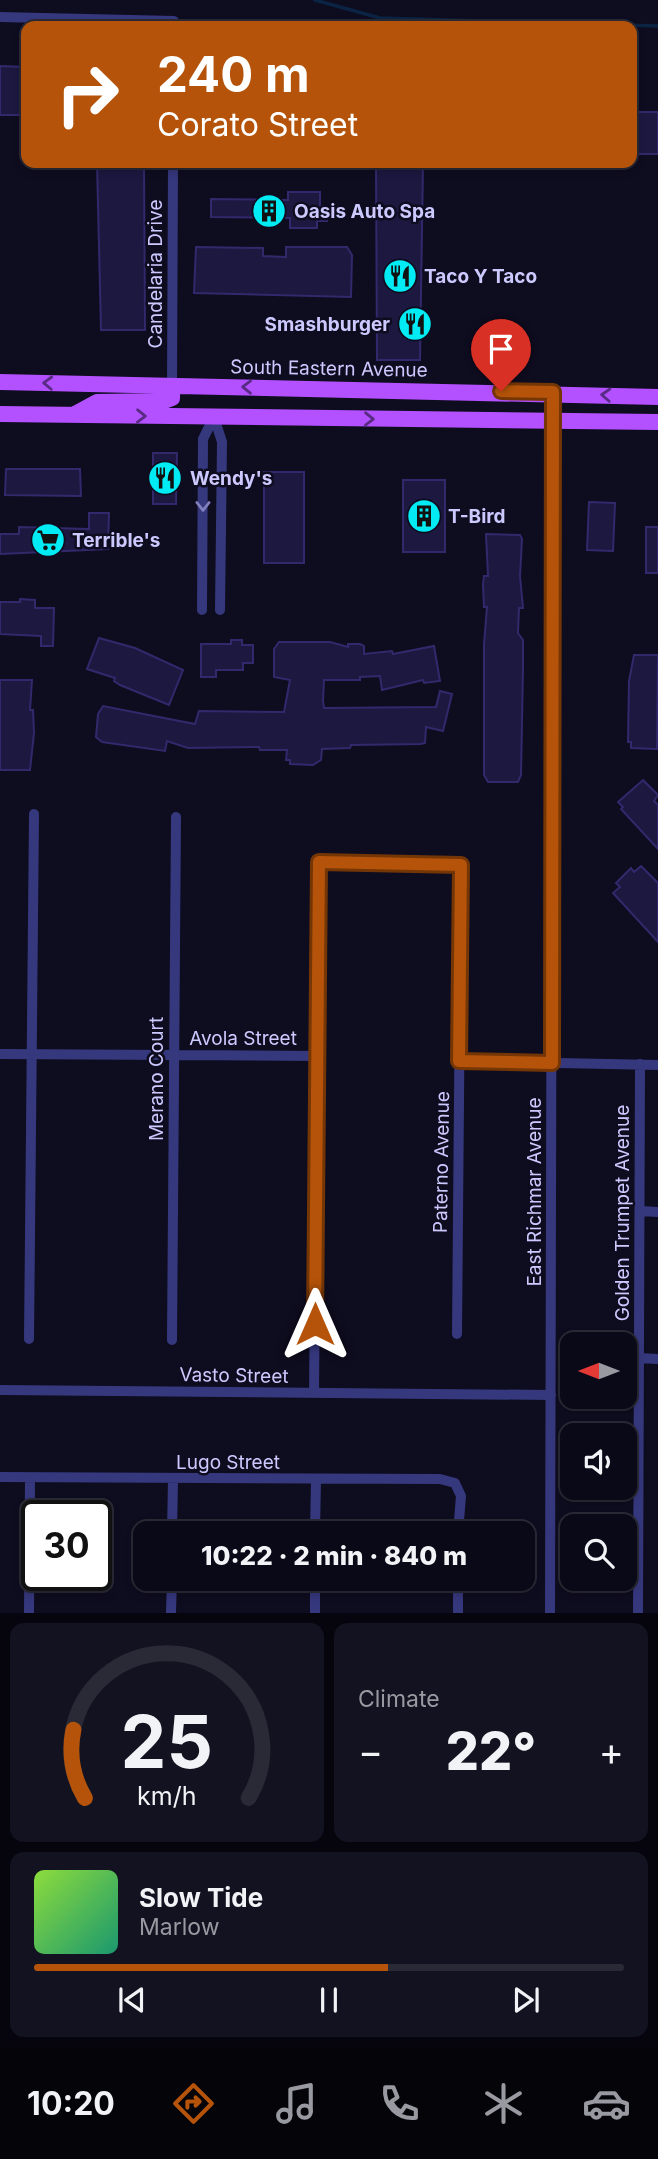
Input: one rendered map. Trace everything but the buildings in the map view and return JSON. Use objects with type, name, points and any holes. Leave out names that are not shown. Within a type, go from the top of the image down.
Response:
[{"type":"main road","name":"South Eastern Avenue","points":[[0,382],[553,392],[658,397]]},
{"type":"main road","points":[[73,415],[97,402],[164,401],[172,398],[172,386]]},
{"type":"main road","points":[[214,416],[215,387]]},
{"type":"main road","points":[[0,414],[658,422]]},
{"type":"street","points":[[0,17],[99,21]]},
{"type":"street","name":"Candelaria Drive","points":[[172,386],[173,168]]},
{"type":"street","name":"East Richmar Avenue","points":[[550,1613],[553,392]]},
{"type":"street","points":[[202,610],[203,439],[214,416]]},
{"type":"street","points":[[214,416],[222,442],[220,610]]},
{"type":"street","points":[[29,1339],[34,814]]},
{"type":"street","name":"Merano Court","points":[[172,1340],[176,817]]},
{"type":"street","name":"Paterno Avenue","points":[[317,1056],[319,862],[461,865],[457,1334]]},
{"type":"street","name":"Avola Street","points":[[0,1054],[317,1056]]},
{"type":"street","points":[[314,1393],[317,1056]]},
{"type":"street","points":[[459,1061],[658,1065]]},
{"type":"street","name":"Golden Trumpet Avenue","points":[[638,1613],[640,1064]]},
{"type":"street","points":[[640,1211],[658,1212]]},
{"type":"street","points":[[639,1358],[658,1359]]},
{"type":"street","name":"Vasto Street","points":[[0,1390],[551,1395]]},
{"type":"street","name":"Lugo Street","points":[[0,1477],[440,1479],[455,1483],[461,1496],[459,1521]]},
{"type":"street","points":[[29,1613],[30,1478]]},
{"type":"street","points":[[172,1521],[173,1479]]},
{"type":"street","points":[[315,1521],[316,1480]]},
{"type":"street","points":[[172,1591],[172,1613]]},
{"type":"street","points":[[315,1591],[315,1613]]},
{"type":"street","points":[[458,1591],[458,1613]]},
{"type":"waterway","points":[[315,0],[380,18],[484,21]]},
{"type":"waterway","points":[[637,25],[658,26]]},
{"type":"place","name":"Oasis Auto Spa","points":[[269,211]]},
{"type":"place","name":"Taco Y Taco","points":[[400,276]]},
{"type":"place","name":"Smashburger","points":[[415,324]]},
{"type":"place","name":"Wendy's","points":[[165,478]]},
{"type":"place","name":"T-Bird","points":[[424,516]]},
{"type":"place","name":"Terrible's","points":[[48,540]]},
{"type":"route","points":[[315,1324],[319,862],[461,865],[459,1061],[552,1063],[553,392],[501,391]]}]
